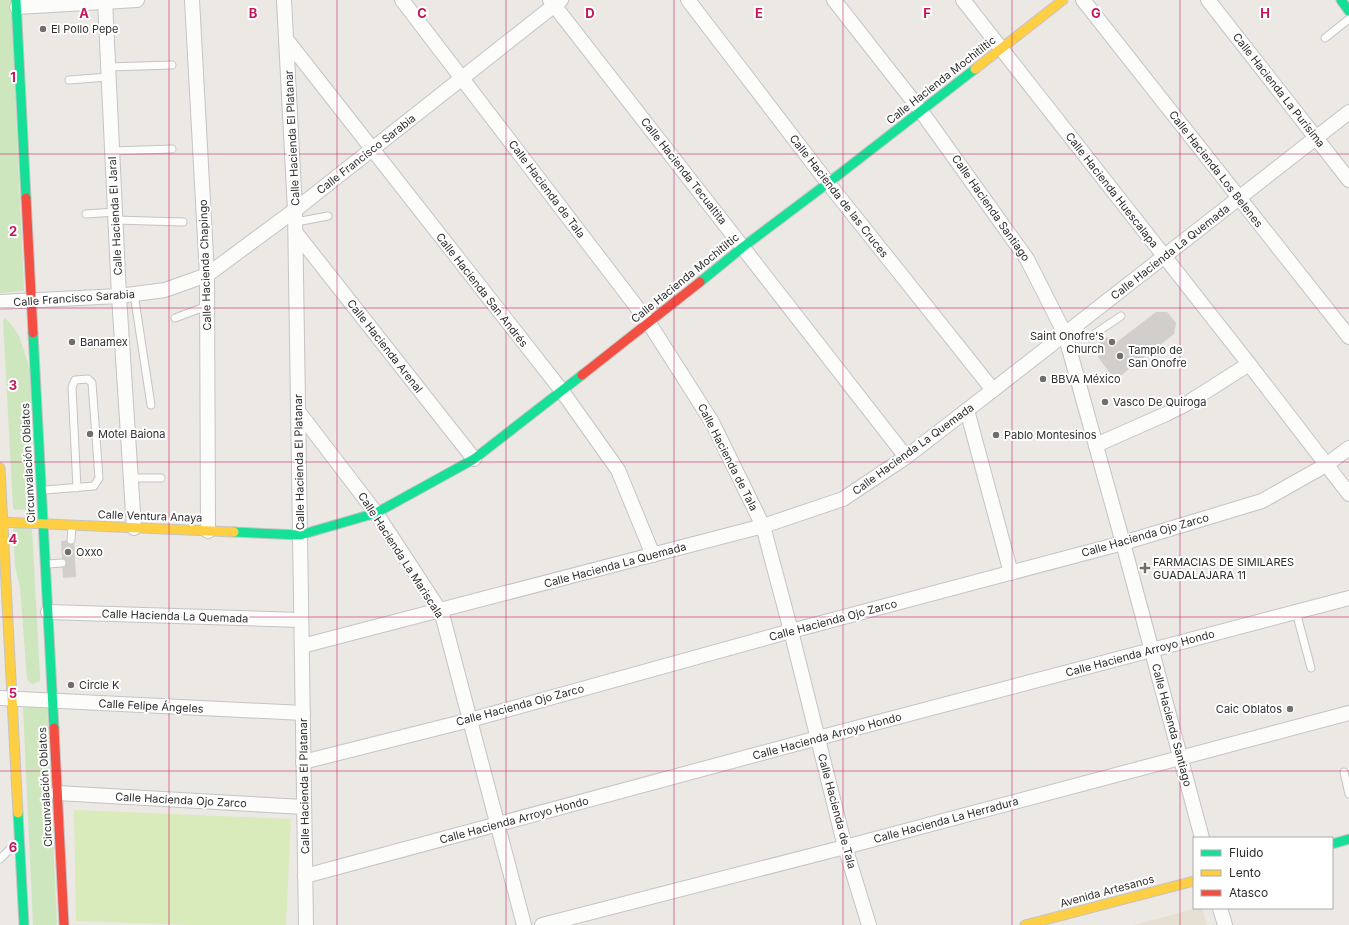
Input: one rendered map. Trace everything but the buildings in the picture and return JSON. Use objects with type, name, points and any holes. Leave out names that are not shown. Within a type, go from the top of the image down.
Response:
[{"type":"main road","name":"Calle Hacienda Mochitiltic","points":[[300,535],[376,513],[474,459],[1063,0]]},
{"type":"main road","points":[[1341,0],[1349,11]]},
{"type":"main road","name":"Circunvalación Oblatos","points":[[17,3],[64,925]]},
{"type":"main road","points":[[0,468],[6,698],[20,840],[24,925]]},
{"type":"main road","name":"Calle Ventura Anaya","points":[[1,522],[300,535]]},
{"type":"main road","points":[[1333,844],[1349,840]]},
{"type":"main road","name":"Avenida Artesanos","points":[[1025,925],[1193,881]]},
{"type":"street","points":[[17,3],[137,0]]},
{"type":"street","name":"Calle Hacienda Chapingo","points":[[192,0],[207,275],[208,531]]},
{"type":"street","name":"Calle Hacienda El Platanar","points":[[284,0],[296,222],[306,925]]},
{"type":"street","name":"Calle Hacienda de Tala","points":[[402,0],[649,323],[712,422],[763,526],[845,847],[869,925]]},
{"type":"street","name":"Calle Hacienda de las Cruces","points":[[688,0],[828,183],[993,390]]},
{"type":"street","name":"Calle Hacienda Santiago","points":[[834,0],[921,111],[1027,259],[1068,332],[1096,445],[1202,837]]},
{"type":"street","name":"Calle Hacienda Huescalapa","points":[[963,0],[1249,364],[1349,494]]},
{"type":"street","name":"Calle Hacienda Los Belenes","points":[[1083,0],[1349,338]]},
{"type":"street","name":"Calle Hacienda La Purísima","points":[[1208,0],[1349,180]]},
{"type":"street","name":"Calle Hacienda El Jaral","points":[[105,1],[119,296],[134,528]]},
{"type":"street","name":"Calle Francisco Sarabia","points":[[0,302],[119,296],[165,290],[207,275],[296,222],[372,149],[463,79],[555,2]]},
{"type":"street","name":"Calle Hacienda Tecualtita","points":[[555,2],[743,248],[906,456]]},
{"type":"street","name":"Calle Hacienda San Andrés","points":[[286,39],[562,391],[618,470],[653,555]]},
{"type":"street","name":"Calle Hacienda La Quemada","points":[[302,646],[763,526],[843,498],[906,456],[967,410],[1349,112]]},
{"type":"street","name":"Calle Hacienda Arenal","points":[[296,222],[474,459]]},
{"type":"street","points":[[1096,445],[1186,404],[1249,364]]},
{"type":"street","points":[[967,410],[1011,573]]},
{"type":"street","name":"Calle Hacienda La Mariscala","points":[[298,411],[376,513],[442,614],[524,925]]},
{"type":"street","name":"Calle Hacienda Ojo Zarco","points":[[304,762],[470,720],[791,631],[1123,543],[1262,502],[1326,465],[1349,448]]},
{"type":"street","name":"Calle Hacienda Arroyo Hondo","points":[[305,876],[818,738],[1349,598]]},
{"type":"street","name":"Calle Hacienda La Quemada","points":[[48,612],[301,620]]},
{"type":"street","name":"Calle Felipe Ángeles","points":[[6,698],[303,713]]},
{"type":"street","name":"Calle Hacienda La Herradura","points":[[542,925],[845,847],[1349,713]]},
{"type":"street","name":"Calle Hacienda Ojo Zarco","points":[[57,793],[304,807]]},
{"type":"street","points":[[1220,909],[1225,925]]},
{"type":"lane","points":[[1325,38],[1349,19]]},
{"type":"lane","points":[[69,80],[108,72],[172,65]]},
{"type":"lane","points":[[112,151],[172,149]]},
{"type":"lane","points":[[86,214],[183,222]]},
{"type":"lane","points":[[296,222],[328,216]]},
{"type":"lane","points":[[134,294],[151,405]]},
{"type":"lane","points":[[175,318],[207,306]]},
{"type":"lane","points":[[1068,332],[1087,337],[1092,336],[1121,316]]},
{"type":"lane","points":[[42,490],[77,488],[94,486],[99,478],[92,383],[88,379],[75,380],[72,387],[77,488]]},
{"type":"lane","points":[[131,478],[162,478]]},
{"type":"lane","points":[[71,540],[72,525]]},
{"type":"lane","points":[[46,564],[62,563]]},
{"type":"lane","points":[[1296,612],[1311,668]]},
{"type":"lane","points":[[1344,772],[1349,794]]},
{"type":"lane","points":[[0,859],[20,840]]},
{"type":"shaded area","points":[[1193,909],[1202,909],[1207,925],[1134,925]]},
{"type":"green space","points":[[0,0],[11,0],[24,291],[0,293]]},
{"type":"green space","points":[[5,318],[12,325],[19,336],[30,369],[33,504],[29,509],[15,510],[13,508],[3,320]]},
{"type":"green space","points":[[13,527],[32,528],[40,676],[40,681],[33,684],[27,679],[20,587],[15,566]]},
{"type":"green space","points":[[47,705],[57,925],[33,925],[23,708]]},
{"type":"green space","points":[[74,810],[291,819],[286,925],[195,925],[76,921]]},
{"type":"traffic: fast","points":[[16,0],[26,198]]},
{"type":"traffic: fast","points":[[1341,0],[1349,11]]},
{"type":"traffic: fast","points":[[700,282],[743,247],[975,69]]},
{"type":"traffic: fast","points":[[33,333],[54,728]]},
{"type":"traffic: fast","points":[[234,532],[300,535],[376,513],[474,459],[582,375]]},
{"type":"traffic: fast","points":[[18,813],[24,925]]},
{"type":"traffic: fast","points":[[1333,844],[1349,839]]},
{"type":"traffic: slow","points":[[975,69],[1063,0]]},
{"type":"traffic: slow","points":[[0,468],[18,813]]},
{"type":"traffic: slow","points":[[0,522],[234,532]]},
{"type":"traffic: slow","points":[[1025,925],[1193,881]]},
{"type":"traffic: jam","points":[[26,198],[33,333]]},
{"type":"traffic: jam","points":[[582,375],[700,282]]},
{"type":"traffic: jam","points":[[54,728],[64,925]]},
{"type":"place","name":"El Pollo Pepe","points":[[43,29]]},
{"type":"place","name":"Banamex","points":[[72,342]]},
{"type":"place","name":"Saint Onofre's Church","points":[[1112,342]]},
{"type":"place","name":"Tamplo de San Onofre","points":[[1120,356]]},
{"type":"place","name":"BBVA México","points":[[1043,379]]},
{"type":"place","name":"Vasco De Quiroga","points":[[1105,402]]},
{"type":"place","name":"Motel Baiona","points":[[90,434]]},
{"type":"place","name":"Pablo Montesinos","points":[[996,435]]},
{"type":"place","name":"Oxxo","points":[[68,552]]},
{"type":"place","name":"FARMACIAS DE SIMILARES GUADALAJARA 11","points":[[1145,568]]},
{"type":"place","name":"Circle K","points":[[71,685]]},
{"type":"place","name":"Caic Oblatos","points":[[1290,709]]}]
